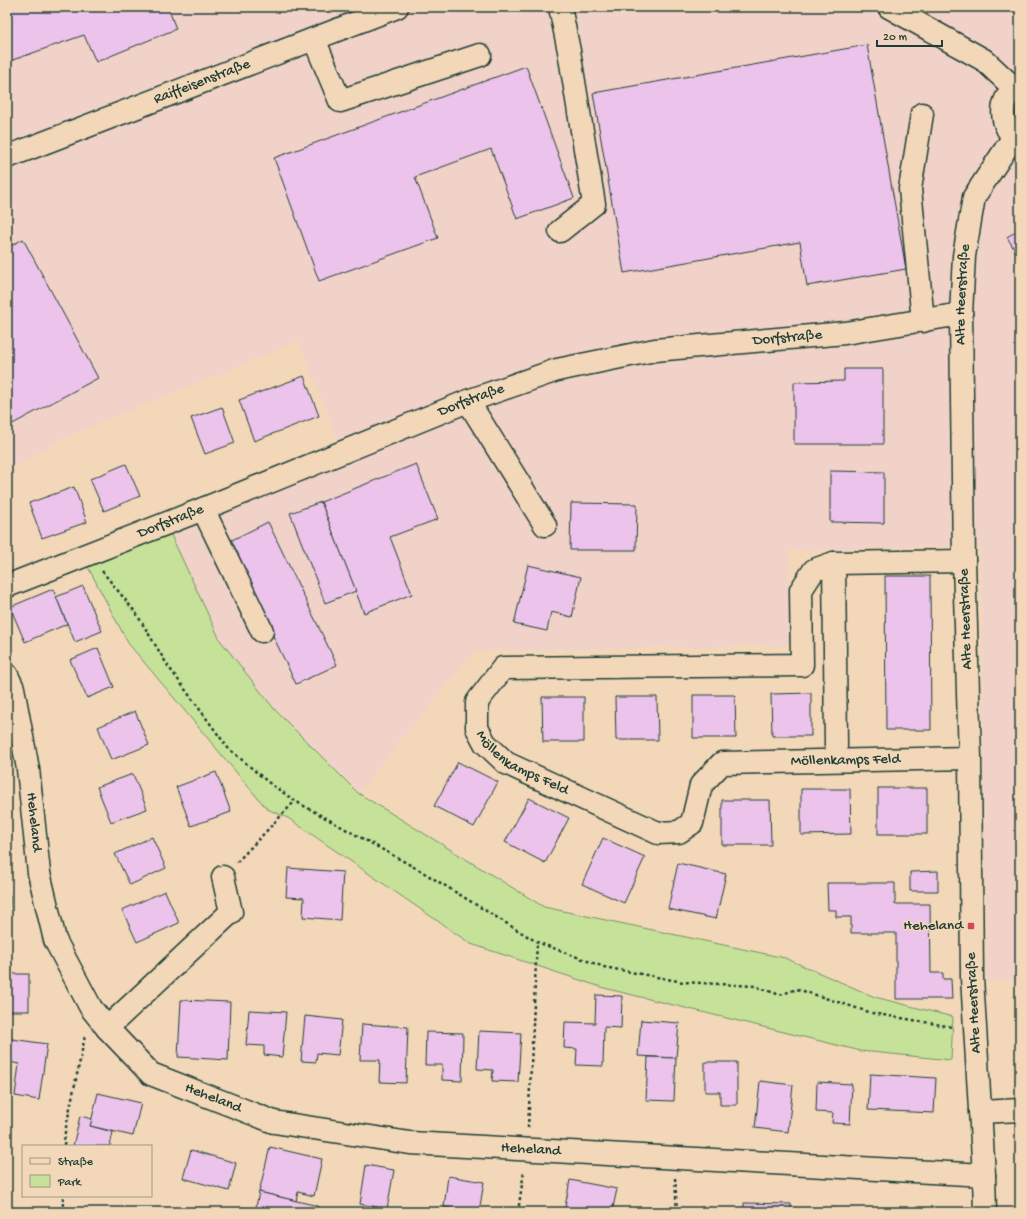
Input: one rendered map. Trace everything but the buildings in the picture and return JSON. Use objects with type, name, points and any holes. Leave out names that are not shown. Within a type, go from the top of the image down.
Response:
[{"type":"street","name":"Raiffeisenstraße","points":[[7,157],[397,7]]},
{"type":"street","points":[[560,7],[569,52],[594,204],[560,231]]},
{"type":"street","points":[[894,8],[984,60],[1017,85],[1006,96],[1003,107],[1003,118],[1007,129],[1017,140]]},
{"type":"street","points":[[314,39],[340,101],[480,56]]},
{"type":"street","points":[[922,114],[910,189],[923,321]]},
{"type":"street","name":"Alte Heerstraße","points":[[985,1212],[972,978],[970,758],[964,561],[961,314],[964,256],[974,197],[1017,140]]},
{"type":"street","name":"Dorfstraße","points":[[7,586],[203,509],[468,401],[557,370],[655,350],[845,333],[961,314]]},
{"type":"street","points":[[468,401],[545,525]]},
{"type":"street","points":[[203,509],[262,631]]},
{"type":"street","name":"Möllenkamps Feld","points":[[964,561],[834,563],[814,570],[801,590],[802,665],[503,668],[477,702],[477,728],[485,743],[506,763],[658,833],[679,832],[692,823],[701,785],[722,763],[970,758]]},
{"type":"street","points":[[834,563],[836,746]]},
{"type":"street","name":"Heheland","points":[[7,675],[13,688],[28,769],[39,873],[55,940],[91,1008],[107,1028],[152,1074],[274,1122],[410,1143],[984,1175]]},
{"type":"street","points":[[107,1028],[231,912],[223,877]]},
{"type":"street","points":[[980,1112],[1020,1110]]},
{"type":"path","points":[[88,554],[136,613],[168,666],[228,748],[268,782],[295,802],[421,871],[536,942],[604,967],[683,982],[756,986],[780,995],[798,989],[872,1013],[975,1030]]},
{"type":"path","points":[[223,877],[295,802]]},
{"type":"path","points":[[518,1212],[527,1150],[536,942]]},
{"type":"path","points":[[64,1145],[65,1132],[91,1008]]},
{"type":"path","points":[[674,1158],[677,1212]]},
{"type":"path","points":[[63,1197],[63,1212]]},
{"type":"shaded area","points":[[7,7],[1020,7],[1020,979],[987,982],[981,547],[953,546],[789,551],[790,645],[474,651],[358,793],[275,710],[220,640],[170,533],[347,463],[299,341],[68,436],[7,471]]},
{"type":"green space","points":[[170,533],[220,640],[275,710],[358,793],[544,907],[785,958],[875,997],[953,1017],[951,1060],[861,1051],[604,988],[471,944],[288,818],[267,809],[128,643],[88,567]]},
{"type":"place","name":"Heheland","points":[[971,926]]}]
